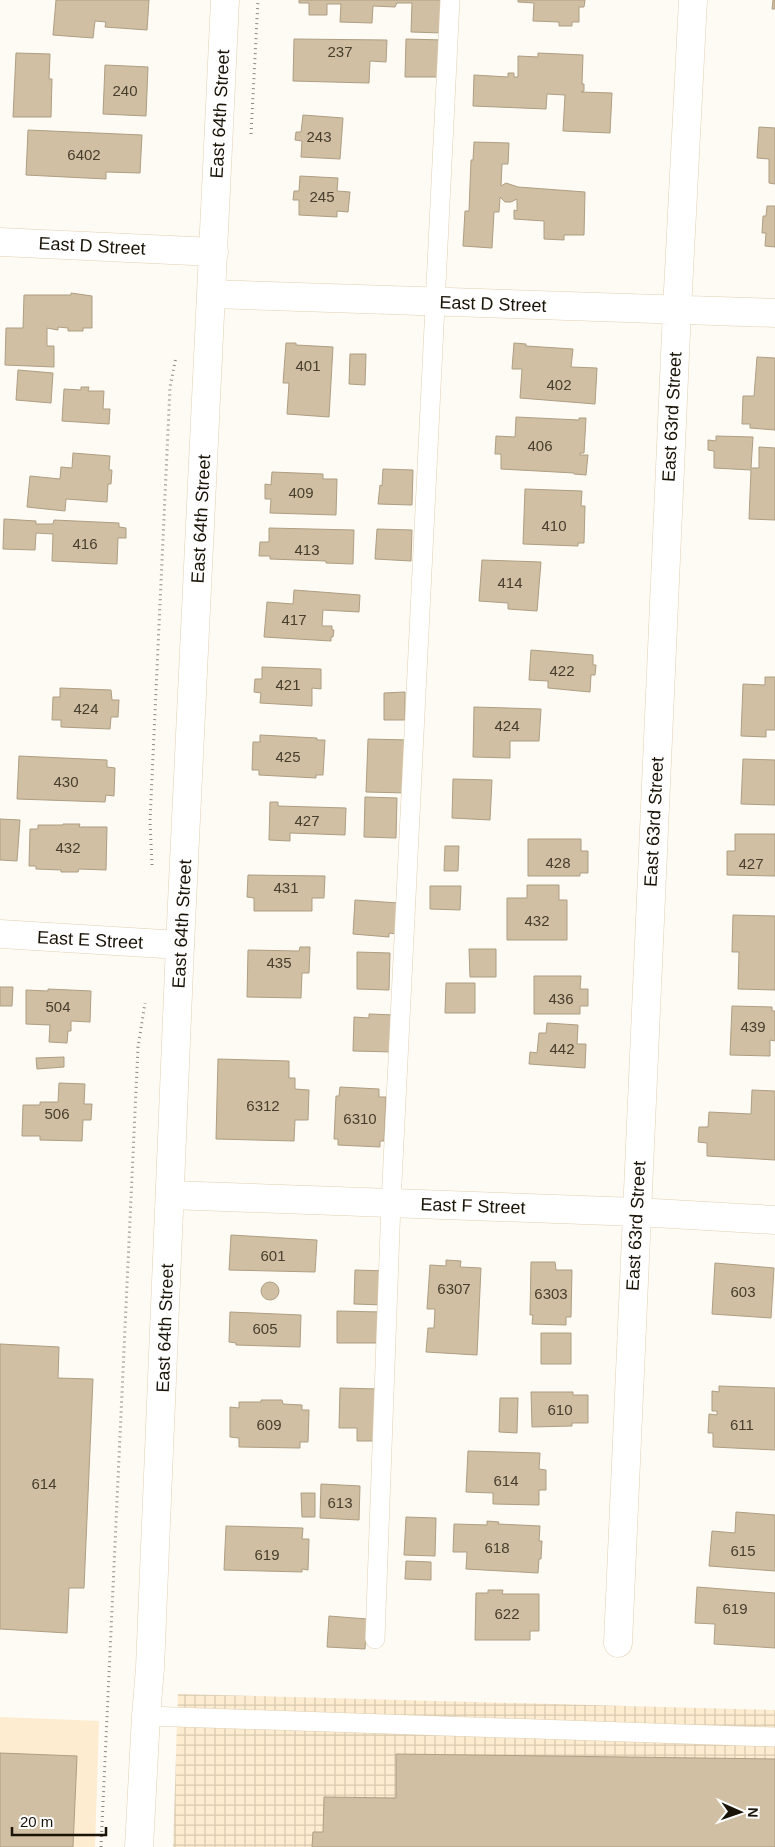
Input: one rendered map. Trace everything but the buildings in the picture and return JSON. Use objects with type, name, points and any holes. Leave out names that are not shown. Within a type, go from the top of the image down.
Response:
[{"type":"street","name":"East 64th Street","points":[[139,1847],[150,1668],[180,945],[225,0]]},
{"type":"street","name":"East 63rd Street","points":[[618,1643],[677,310],[693,0]]},
{"type":"street","name":"East D Street","points":[[0,242],[214,252]]},
{"type":"street","name":"East D Street","points":[[212,294],[775,313]]},
{"type":"street","name":"East E Street","points":[[0,934],[180,945]]},
{"type":"street","name":"East F Street","points":[[170,1195],[636,1212],[775,1220]]},
{"type":"lane","points":[[375,1639],[391,1203],[450,0]]},
{"type":"lane","points":[[146,1716],[775,1736]]},
{"type":"shaded area","points":[[178,1694],[775,1710],[775,1847],[173,1847]]},
{"type":"shaded area","points":[[0,1717],[99,1721],[95,1847],[0,1847]]}]
